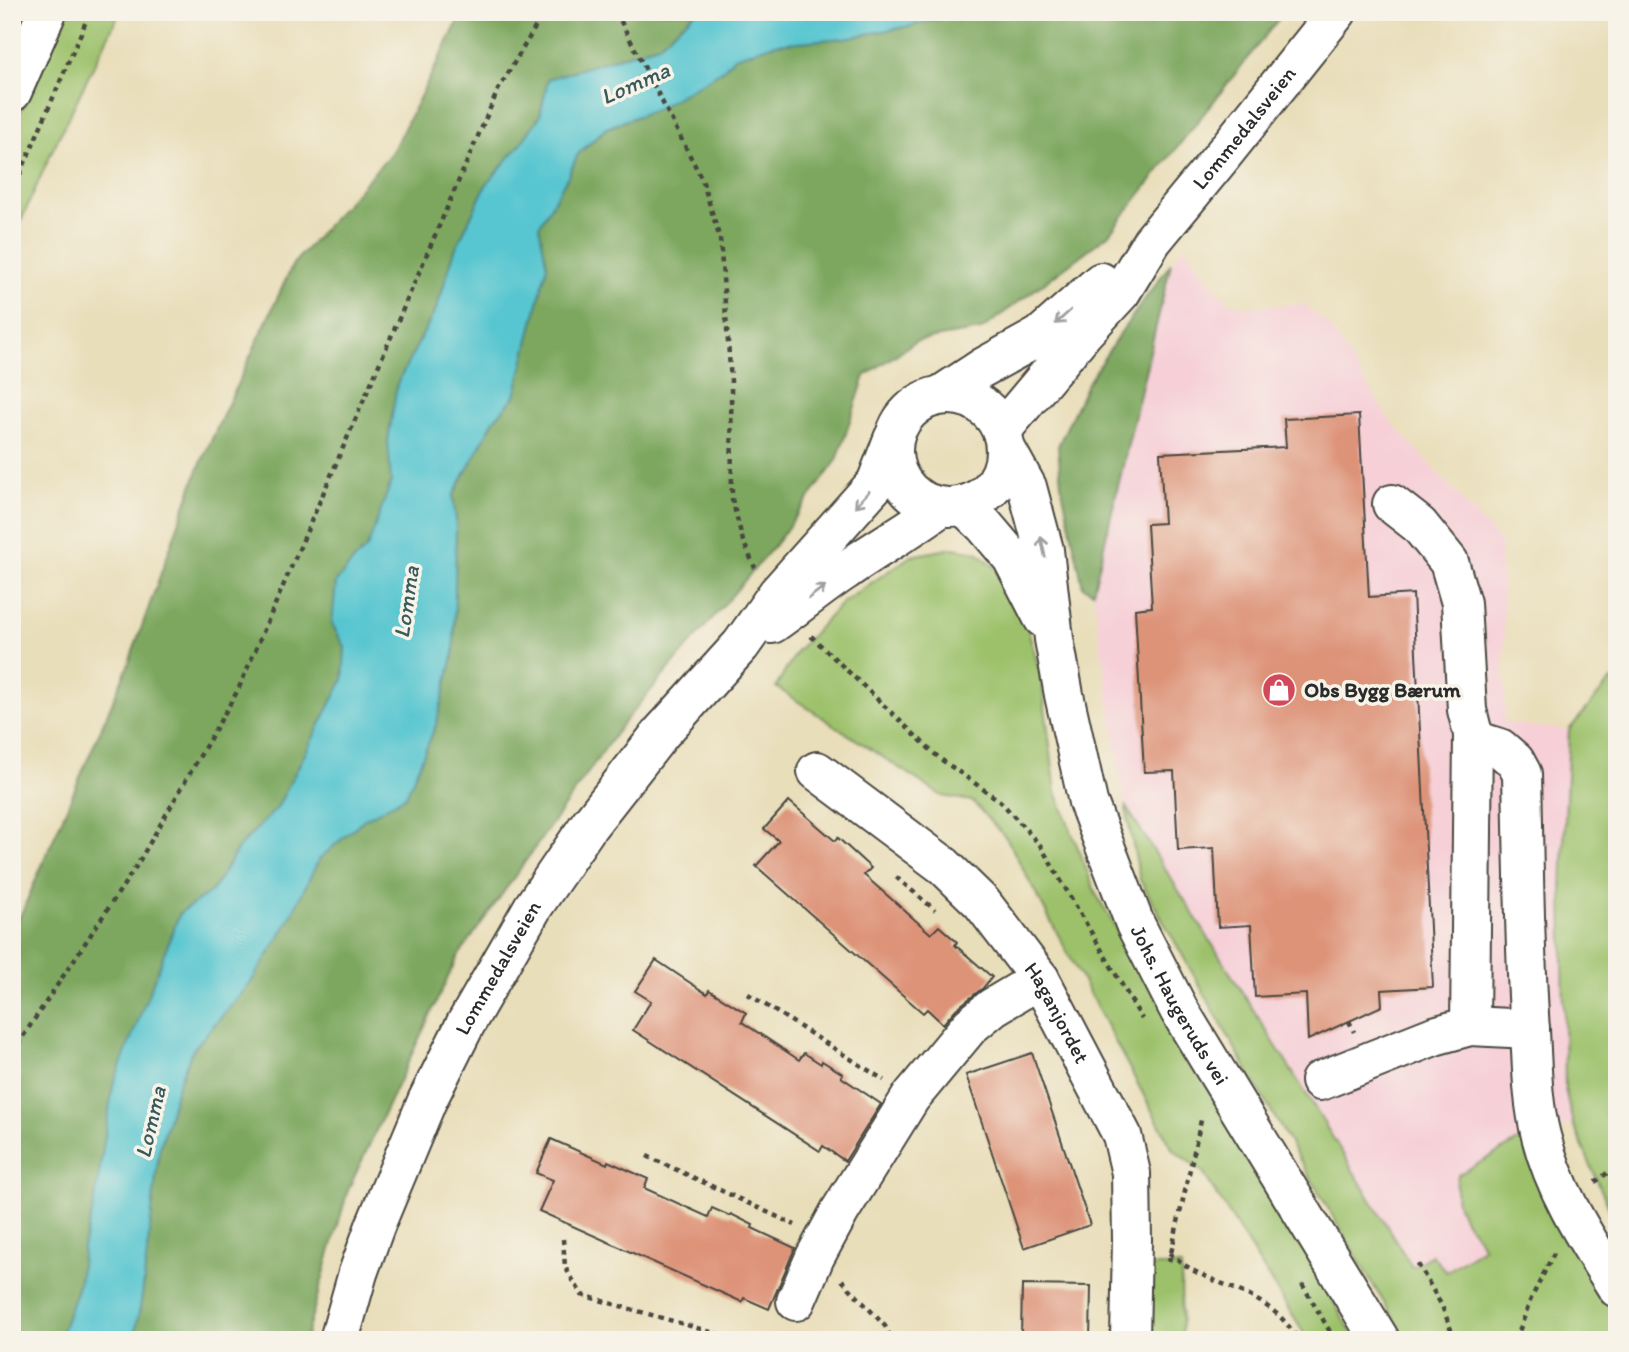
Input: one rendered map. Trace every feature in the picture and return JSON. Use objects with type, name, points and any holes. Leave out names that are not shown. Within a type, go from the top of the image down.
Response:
[{"type":"main road","points":[[12,92],[47,12]]},
{"type":"main road","name":"Lommedalsveien","points":[[1004,439],[1084,332],[1121,292],[1152,241],[1337,12]]},
{"type":"main road","name":"Lommedalsveien","points":[[943,393],[1040,336],[1152,241]]},
{"type":"main road","points":[[943,393],[963,395],[987,409],[996,419],[1004,439],[1001,474],[995,485],[971,503],[952,506],[922,501],[906,488],[894,467],[893,439],[904,416],[920,402],[943,393]]},
{"type":"main road","name":"Lommedalsveien","points":[[339,1340],[375,1226],[427,1101],[504,956],[562,863],[617,788],[661,733],[741,645],[777,594],[876,484],[893,439]]},
{"type":"main road","name":"Johs. Haugeruds vei","points":[[1004,439],[1027,487],[1044,550],[1054,639],[1088,802],[1135,924],[1179,1010],[1380,1340]]},
{"type":"main road","points":[[1392,504],[1419,525],[1449,562],[1461,603],[1467,710],[1473,734],[1470,1026]]},
{"type":"main road","name":"Lommedalsveien","points":[[741,645],[877,549],[952,506]]},
{"type":"main road","name":"Johs. Haugeruds vei","points":[[952,506],[984,525],[1012,558],[1054,639]]},
{"type":"main road","points":[[1473,734],[1481,742],[1500,748],[1515,761],[1522,774],[1527,1002],[1533,1097],[1541,1136],[1555,1179],[1576,1221],[1617,1288]]},
{"type":"main road","name":"Haganjordet","points":[[817,771],[944,866],[982,903],[1040,979],[1122,1135],[1131,1173],[1130,1340]]},
{"type":"main road","points":[[796,1301],[840,1211],[911,1097],[970,1026],[993,1007],[1040,979]]},
{"type":"main road","points":[[1320,1081],[1434,1036],[1470,1026],[1530,1029]]},
{"type":"path","points":[[12,193],[90,12]]},
{"type":"path","points":[[12,1053],[137,865],[238,690],[498,90],[542,16],[548,12]]},
{"type":"path","points":[[616,13],[702,179],[720,239],[732,381],[732,499],[743,541],[757,572]]},
{"type":"path","points":[[805,631],[939,758],[1000,801],[1040,845],[1146,1027]]},
{"type":"path","points":[[748,994],[911,1097]]},
{"type":"path","points":[[1167,1273],[1202,1116]]},
{"type":"path","points":[[646,1156],[820,1248],[847,1284],[885,1326],[892,1340]]},
{"type":"path","points":[[1516,1340],[1530,1301],[1559,1245],[1576,1221],[1583,1192],[1617,1166]]},
{"type":"path","points":[[563,1240],[565,1267],[582,1295],[739,1340]]},
{"type":"path","points":[[1170,1254],[1194,1271],[1237,1289],[1272,1310],[1280,1316],[1298,1340]]},
{"type":"path","points":[[1418,1264],[1442,1306],[1455,1340]]},
{"type":"shaded area","points":[[1184,246],[1229,302],[1247,307],[1305,304],[1330,327],[1388,418],[1500,542],[1505,723],[1569,730],[1562,887],[1565,1089],[1573,1124],[1522,1139],[1459,1213],[1484,1247],[1445,1272],[1412,1267],[1125,805],[1093,592],[1171,263]]},
{"type":"green space","points":[[65,12],[120,12],[52,151],[12,241],[12,129]]},
{"type":"green space","points":[[456,12],[696,12],[658,45],[548,79],[540,116],[520,145],[486,185],[455,250],[437,307],[397,384],[388,441],[392,482],[367,548],[355,559],[332,624],[345,647],[343,680],[277,808],[239,847],[212,891],[180,913],[167,948],[83,1247],[79,1283],[59,1340],[12,1340],[12,935],[127,668],[199,467],[293,264],[392,152],[457,24]]},
{"type":"green space","points":[[967,12],[1284,12],[1108,235],[981,330],[916,341],[865,376],[837,460],[775,545],[623,723],[457,958],[348,1190],[305,1340],[134,1340],[142,1296],[159,1151],[179,1081],[193,1049],[250,984],[286,926],[319,859],[363,820],[406,796],[436,725],[454,653],[456,520],[453,496],[494,420],[515,396],[547,266],[539,226],[578,154],[607,128],[656,109],[722,71],[734,57],[775,44],[844,38],[911,26]]},
{"type":"green space","points":[[1171,263],[1093,592],[1083,587],[1061,484],[1058,446],[1087,384]]},
{"type":"green space","points":[[953,548],[977,552],[1002,573],[1022,607],[1041,677],[1056,792],[1096,894],[1356,1340],[1308,1340],[1202,1171],[1173,1150],[1007,839],[972,801],[942,796],[776,687],[797,651],[842,603],[911,556]]},
{"type":"green space","points":[[1617,678],[1617,1227],[1573,1124],[1565,1089],[1562,887],[1569,730],[1610,681]]},
{"type":"green space","points":[[1125,805],[1412,1267],[1432,1255],[1446,1272],[1484,1247],[1458,1207],[1458,1175],[1522,1139],[1564,1230],[1617,1315],[1617,1340],[1407,1340],[1254,1082],[1140,880]]},
{"type":"green space","points":[[1148,1266],[1181,1266],[1182,1340],[1142,1340]]},
{"type":"water","name":"Lomma","points":[[696,12],[967,12],[911,26],[844,38],[775,44],[734,57],[722,71],[656,109],[606,128],[578,154],[539,226],[547,266],[515,396],[494,420],[453,496],[456,520],[454,653],[436,725],[406,796],[363,820],[319,859],[286,926],[250,984],[193,1049],[179,1081],[159,1151],[142,1296],[134,1340],[59,1340],[79,1283],[83,1247],[94,1205],[113,1085],[180,913],[212,891],[239,847],[277,808],[343,680],[345,647],[332,624],[336,582],[367,548],[391,482],[388,441],[397,384],[437,307],[455,250],[486,185],[520,145],[540,116],[548,79],[658,45]]},
{"type":"building","name":"Obs Bygg Bærum","points":[[1359,415],[1369,597],[1413,594],[1433,987],[1381,990],[1382,1006],[1308,1040],[1306,994],[1255,997],[1251,925],[1218,927],[1214,848],[1178,850],[1174,771],[1144,772],[1135,609],[1152,607],[1147,524],[1164,523],[1160,453],[1286,447],[1284,419]]},
{"type":"building","points":[[789,801],[835,841],[838,838],[871,868],[864,875],[931,934],[939,926],[957,942],[955,945],[992,977],[943,1024],[927,1009],[923,1013],[756,866],[779,841],[764,829]]},
{"type":"building","points":[[656,960],[707,994],[709,990],[746,1013],[742,1022],[799,1060],[804,1053],[821,1064],[822,1061],[881,1104],[845,1161],[823,1146],[820,1151],[633,1030],[651,1001],[635,991]]},
{"type":"building","points":[[1032,1053],[1090,1225],[1024,1248],[966,1075]]},
{"type":"building","points":[[551,1139],[648,1179],[644,1188],[708,1217],[712,1208],[730,1216],[731,1214],[753,1225],[752,1228],[795,1248],[769,1309],[744,1298],[742,1302],[539,1211],[553,1180],[536,1173]]},
{"type":"building","points":[[1022,1285],[1091,1286],[1090,1340],[1021,1340]]},
{"type":"place","name":"Obs Bygg Bærum","points":[[1279,690]]}]
